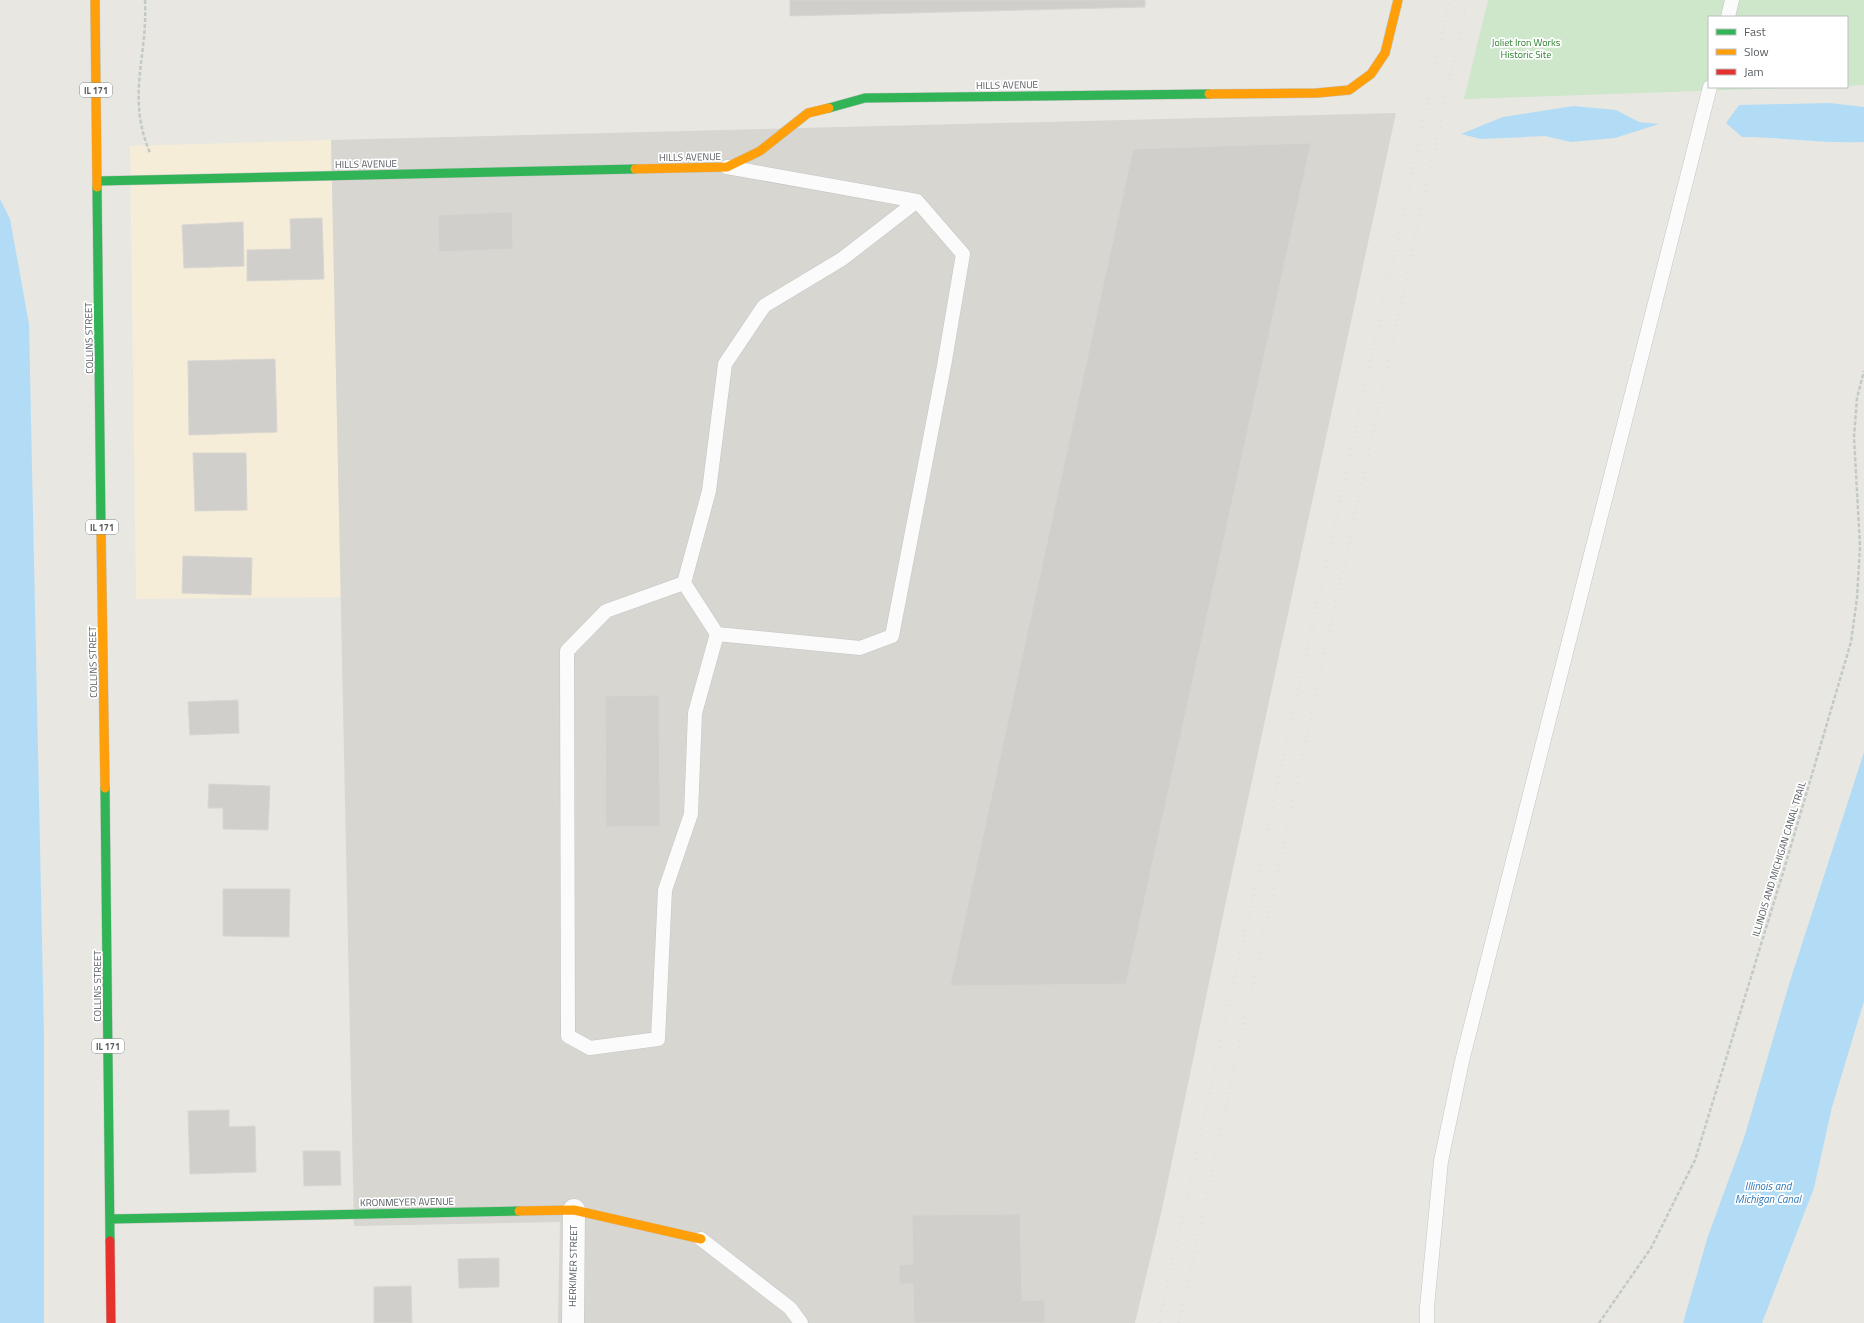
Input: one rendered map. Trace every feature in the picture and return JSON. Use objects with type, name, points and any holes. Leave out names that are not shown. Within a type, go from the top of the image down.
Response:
[{"type":"street","name":"COLLINS STREET","points":[[95,0],[111,1323]]},
{"type":"street","name":"HILLS AVENUE","points":[[98,181],[727,167],[760,151],[808,113],[865,98],[1317,93],[1349,90],[1371,74],[1385,53],[1398,0]]},
{"type":"street","name":"KRONMEYER AVENUE","points":[[110,1219],[574,1210],[701,1239]]},
{"type":"street","name":"HERKIMER STREET","points":[[573,1323],[574,1210]]},
{"type":"lane","points":[[1728,16],[1732,0]]},
{"type":"lane","points":[[1427,1323],[1427,1306],[1441,1161],[1462,1061],[1634,379],[1710,88]]},
{"type":"lane","points":[[717,634],[860,648],[892,636],[944,366],[963,254],[917,202],[727,167]]},
{"type":"lane","points":[[684,583],[606,611],[567,651],[568,1036],[590,1048],[658,1039],[666,890],[691,814],[695,713],[717,634],[684,583],[709,491],[725,364],[764,306],[842,259],[917,202]]},
{"type":"lane","points":[[701,1239],[790,1308],[801,1323]]},
{"type":"path","points":[[145,0],[145,29],[139,74],[138,111],[142,135],[151,156]]},
{"type":"path","name":"ILLINOIS AND MICHIGAN CANAL TRAIL","points":[[1599,1323],[1651,1248],[1695,1160],[1786,866],[1851,642],[1857,598],[1860,546],[1854,437],[1857,398],[1864,371]]},
{"type":"shaded area","points":[[1396,113],[1226,901],[1162,1209],[1135,1323],[558,1323],[560,1222],[354,1226],[331,140]]},
{"type":"shaded area","points":[[331,140],[341,597],[136,599],[130,146]]},
{"type":"green space","name":"Joliet Iron Works Historic Site","points":[[1488,0],[1864,0],[1864,85],[1848,86],[1848,16],[1708,16],[1708,88],[1786,88],[1464,99]]},
{"type":"water","points":[[1830,103],[1864,107],[1864,142],[1833,142],[1742,137],[1726,123],[1739,105]]},
{"type":"water","points":[[1573,106],[1616,110],[1639,122],[1659,124],[1615,138],[1571,142],[1545,136],[1481,139],[1461,134],[1503,117]]},
{"type":"water","points":[[0,199],[10,219],[29,324],[44,1035],[44,1323],[0,1323]]},
{"type":"water","name":"Illinois and Michigan Canal","points":[[1864,752],[1864,1001],[1832,1107],[1814,1188],[1762,1323],[1683,1323],[1708,1236],[1744,1138],[1790,981]]},
{"type":"building","points":[[790,0],[1145,0],[1145,7],[790,16]]},
{"type":"building","points":[[1311,143],[1126,984],[950,986],[1133,149]]},
{"type":"building","points":[[512,212],[513,249],[439,252],[438,215]]},
{"type":"building","points":[[322,218],[324,279],[247,281],[247,250],[291,249],[290,219]]},
{"type":"building","points":[[243,222],[244,266],[184,268],[182,225]]},
{"type":"building","points":[[275,359],[277,432],[189,435],[188,361]]},
{"type":"building","points":[[193,453],[246,453],[247,510],[195,511]]},
{"type":"building","points":[[183,556],[252,558],[251,595],[182,593]]},
{"type":"building","points":[[659,695],[660,826],[606,827],[605,696]]},
{"type":"building","points":[[238,700],[239,733],[190,735],[188,702]]},
{"type":"building","points":[[209,784],[270,786],[268,830],[223,829],[223,808],[208,808]]},
{"type":"building","points":[[223,889],[290,889],[289,937],[223,936]]},
{"type":"building","points":[[229,1110],[229,1127],[255,1126],[256,1172],[190,1174],[188,1111]]},
{"type":"building","points":[[303,1151],[340,1151],[341,1185],[304,1186]]},
{"type":"building","points":[[1020,1214],[1022,1301],[1045,1300],[1045,1323],[914,1323],[913,1284],[899,1284],[899,1265],[913,1264],[912,1215]]},
{"type":"building","points":[[499,1258],[499,1287],[459,1288],[458,1259]]},
{"type":"building","points":[[411,1286],[412,1323],[374,1323],[374,1287]]},
{"type":"railway","points":[[1159,1323],[1450,0]]},
{"type":"railway","points":[[1179,1323],[1467,0]]},
{"type":"traffic: fast","points":[[829,108],[865,98],[1209,94]]},
{"type":"traffic: fast","points":[[98,181],[635,169]]},
{"type":"traffic: fast","points":[[97,187],[101,530]]},
{"type":"traffic: fast","points":[[105,788],[110,1241]]},
{"type":"traffic: fast","points":[[110,1219],[519,1211]]},
{"type":"traffic: slow","points":[[95,0],[97,187]]},
{"type":"traffic: slow","points":[[1209,94],[1317,93],[1349,90],[1371,74],[1385,53],[1398,0]]},
{"type":"traffic: slow","points":[[635,169],[727,167],[760,151],[808,113],[829,108]]},
{"type":"traffic: slow","points":[[101,530],[105,788]]},
{"type":"traffic: slow","points":[[519,1211],[574,1210],[701,1239]]},
{"type":"traffic: jam","points":[[110,1241],[111,1323]]}]
